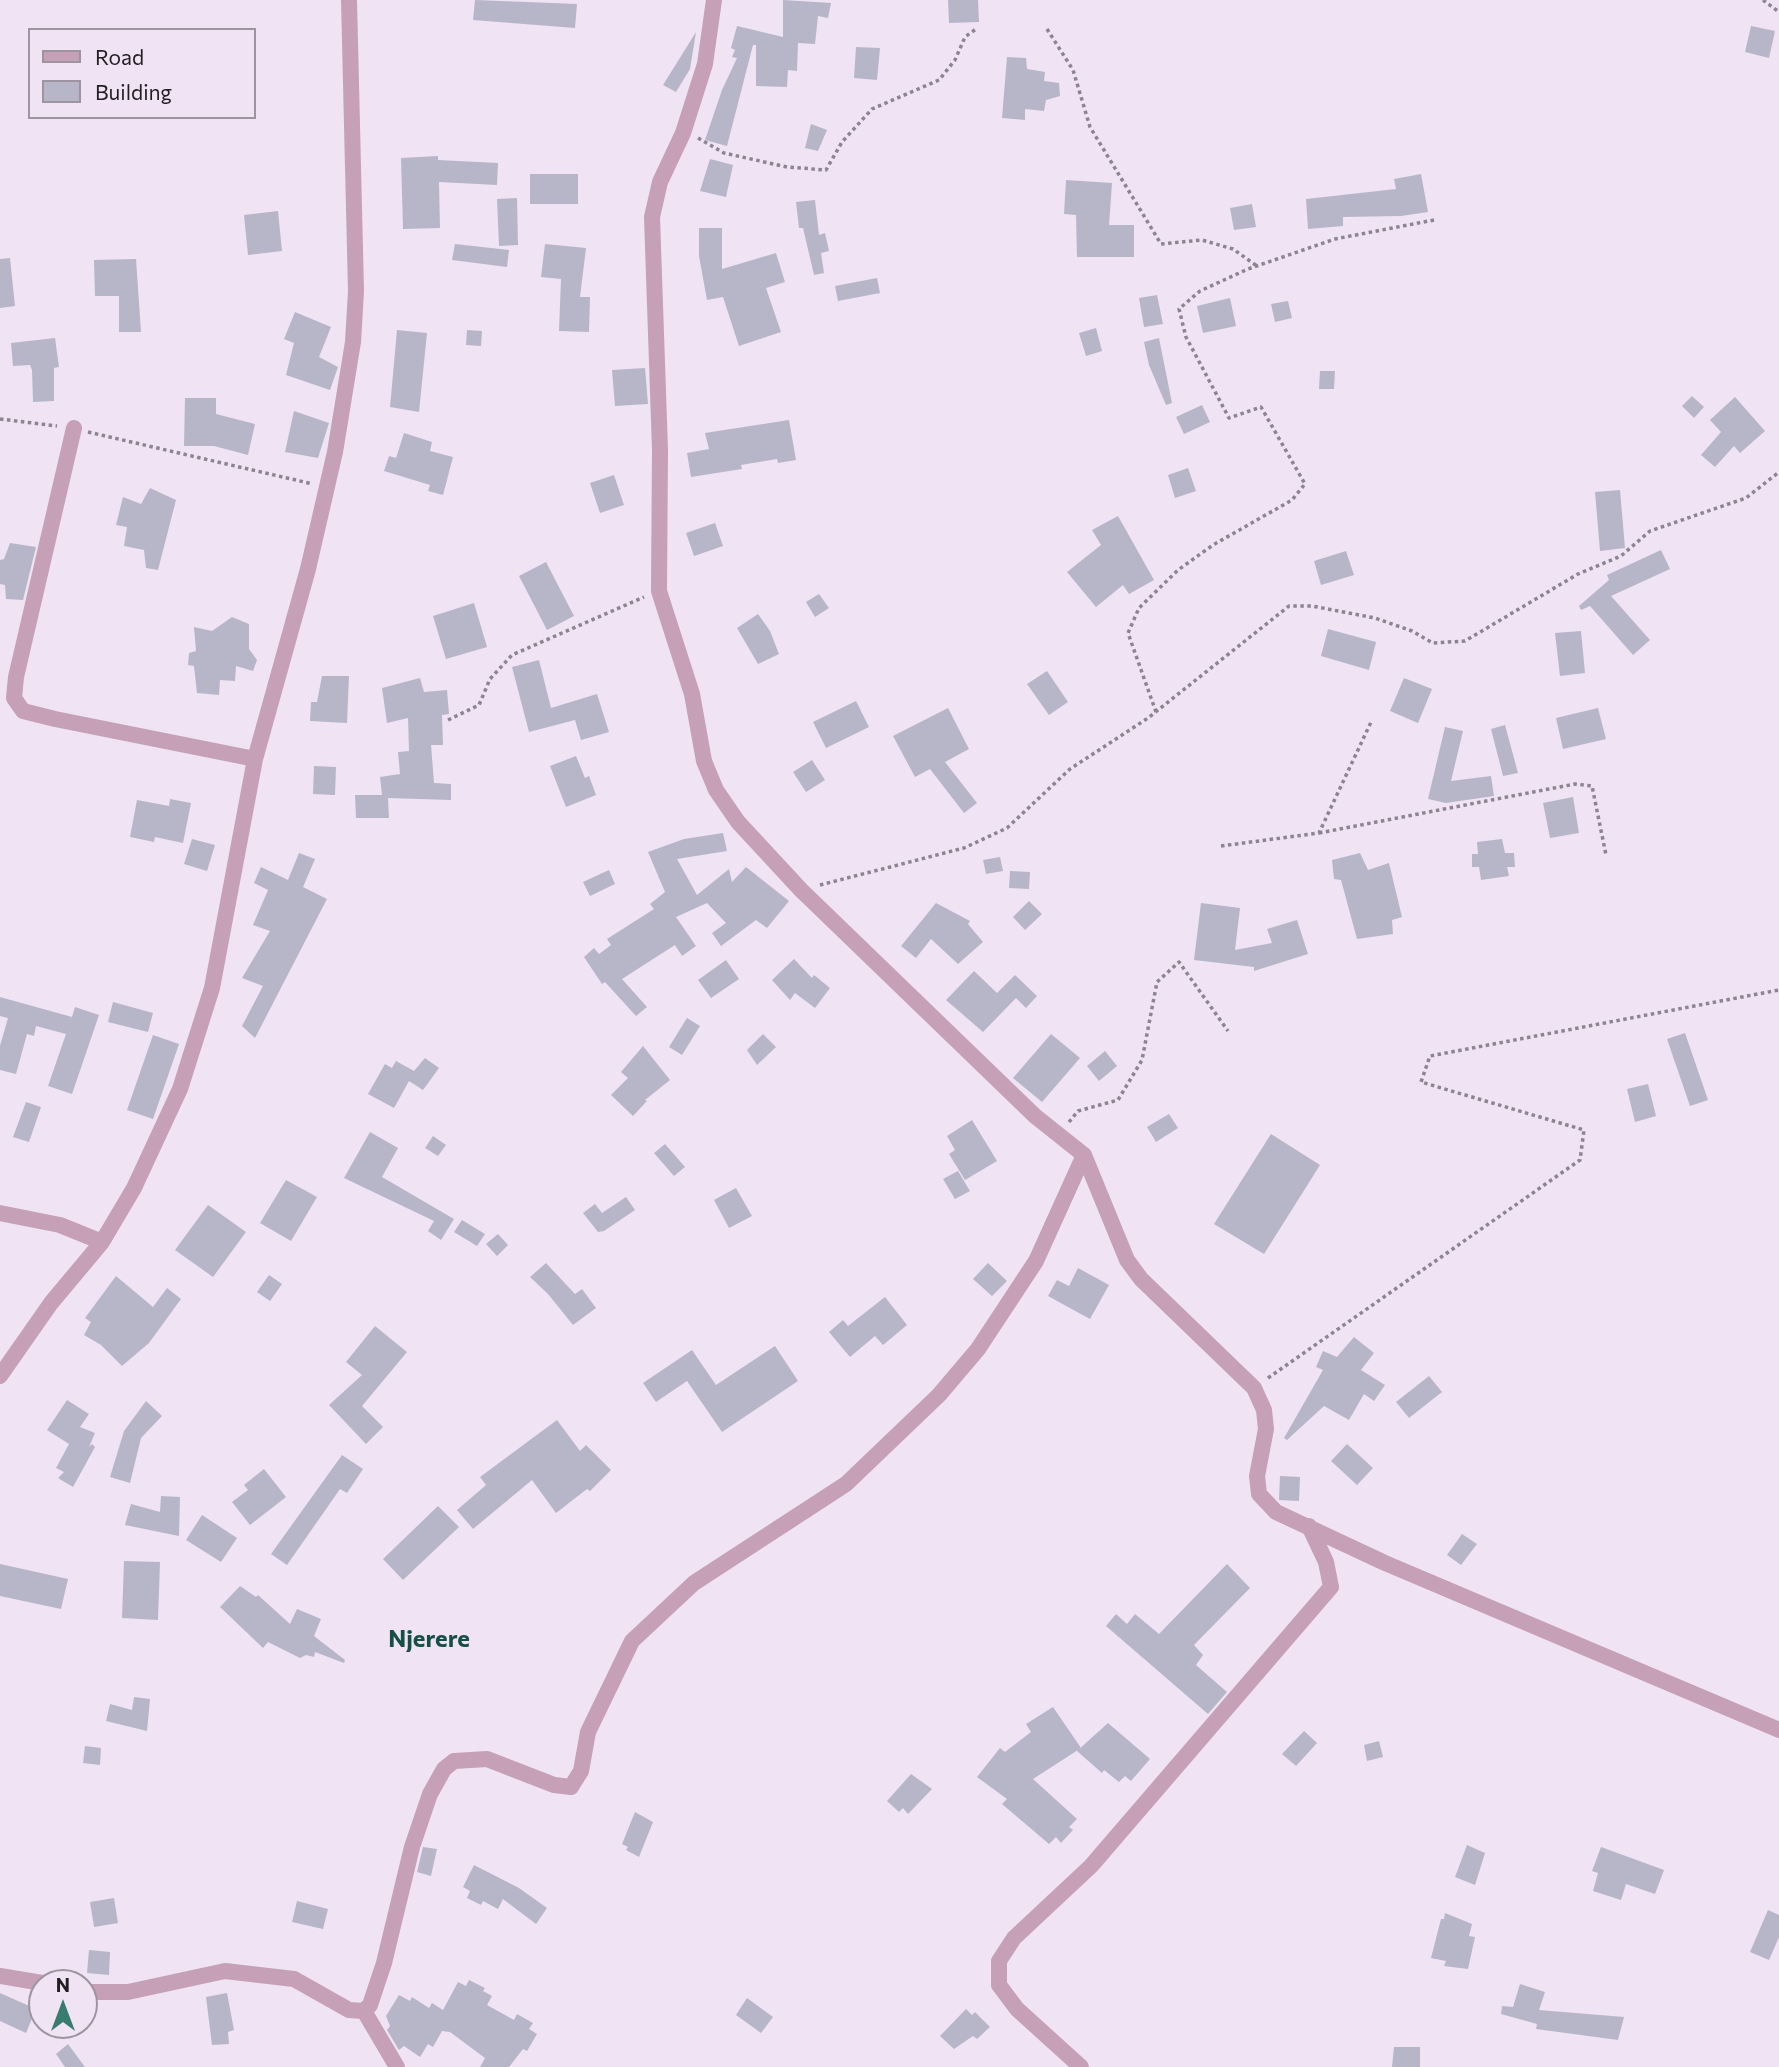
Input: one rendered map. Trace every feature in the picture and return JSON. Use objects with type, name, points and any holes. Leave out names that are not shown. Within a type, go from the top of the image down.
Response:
[{"type":"street","points":[[0,1376],[51,1303],[102,1242],[134,1188],[184,1077],[212,988],[255,759],[308,569],[353,342],[356,291],[349,0]]},
{"type":"street","points":[[714,0],[705,64],[686,123],[660,182],[652,217],[660,450],[659,591],[692,694],[704,761],[716,790],[738,822],[801,890],[1028,1109],[1084,1155],[1127,1260],[1141,1279],[1254,1388],[1264,1410],[1266,1429],[1256,1476],[1259,1494],[1276,1512],[1385,1563],[1779,1730]]},
{"type":"street","points":[[75,428],[16,677],[14,698],[23,711],[255,759]]},
{"type":"street","points":[[364,2011],[370,2004],[384,1963],[412,1847],[430,1794],[444,1769],[454,1761],[487,1759],[554,1786],[571,1787],[581,1771],[588,1732],[632,1642],[694,1583],[846,1484],[939,1395],[978,1349],[1036,1261],[1084,1155]]},
{"type":"street","points":[[0,1213],[60,1225],[102,1242]]},
{"type":"street","points":[[1081,2067],[1017,2009],[999,1985],[999,1961],[1014,1938],[1091,1866],[1331,1587],[1326,1562],[1309,1526]]},
{"type":"street","points":[[98,1992],[128,1992],[225,1971],[294,1979],[349,2010],[364,2011]]},
{"type":"street","points":[[0,1976],[28,1981]]},
{"type":"street","points":[[364,2011],[397,2067]]},
{"type":"path","points":[[1763,0],[1779,12]]},
{"type":"path","points":[[686,123],[699,139],[724,153],[749,156],[787,167],[826,170],[842,142],[872,109],[939,80],[955,60],[965,37],[976,29]]},
{"type":"path","points":[[1048,29],[1073,70],[1090,127],[1161,244],[1202,240],[1233,249],[1257,266]]},
{"type":"path","points":[[1156,712],[1128,633],[1139,608],[1178,570],[1213,545],[1292,500],[1305,484],[1261,407],[1229,418],[1186,337],[1179,309],[1200,291],[1257,266],[1335,239],[1434,220]]},
{"type":"path","points":[[0,419],[75,428],[325,487]]},
{"type":"path","points":[[801,890],[964,848],[1007,828],[1070,769],[1156,712],[1289,606],[1312,606],[1375,618],[1412,631],[1433,643],[1465,641],[1577,574],[1621,556],[1650,531],[1746,498],[1779,472]]},
{"type":"path","points":[[448,720],[479,705],[490,679],[512,655],[659,591]]},
{"type":"path","points":[[1319,833],[1372,720]]},
{"type":"path","points":[[1221,846],[1319,833],[1575,784],[1592,786],[1606,855]]},
{"type":"path","points":[[1059,1135],[1077,1111],[1118,1100],[1142,1060],[1157,982],[1179,962],[1228,1031]]},
{"type":"path","points":[[1254,1388],[1580,1160],[1584,1130],[1421,1082],[1430,1056],[1779,990]]},
{"type":"building","points":[[475,0],[577,4],[575,28],[473,20]]},
{"type":"building","points":[[783,0],[831,3],[828,18],[818,16],[815,44],[798,43],[797,71],[788,70],[787,87],[756,86],[756,45],[753,45],[727,146],[705,140],[722,90],[737,58],[732,57],[735,50],[731,48],[737,26],[783,37]]},
{"type":"building","points":[[948,0],[978,0],[979,22],[949,23]]},
{"type":"building","points":[[1751,26],[1775,31],[1769,58],[1745,52]]},
{"type":"building","points":[[696,32],[690,69],[676,92],[663,85]]},
{"type":"building","points":[[856,47],[880,48],[877,80],[854,78]]},
{"type":"building","points":[[1007,57],[1026,58],[1027,69],[1045,72],[1044,81],[1059,83],[1060,96],[1046,100],[1044,111],[1025,109],[1025,120],[1002,118]]},
{"type":"building","points":[[811,124],[827,130],[818,151],[805,148]]},
{"type":"building","points":[[438,156],[438,160],[498,163],[497,185],[439,182],[440,228],[403,229],[401,158]]},
{"type":"building","points":[[710,159],[733,165],[726,197],[700,191]]},
{"type":"building","points":[[530,174],[578,174],[578,204],[530,204]]},
{"type":"building","points":[[1421,174],[1428,212],[1401,216],[1343,217],[1343,226],[1308,229],[1306,199],[1396,189],[1394,179]]},
{"type":"building","points":[[1066,180],[1112,183],[1109,225],[1134,225],[1134,257],[1077,257],[1076,215],[1064,214]]},
{"type":"building","points":[[517,198],[518,245],[499,246],[497,199]]},
{"type":"building","points":[[815,200],[819,235],[825,233],[829,251],[821,253],[824,273],[814,275],[803,228],[799,228],[796,202]]},
{"type":"building","points":[[1252,204],[1256,227],[1234,230],[1230,208]]},
{"type":"building","points":[[278,211],[282,251],[248,255],[244,215]]},
{"type":"building","points":[[699,228],[722,228],[722,269],[776,253],[785,282],[766,288],[781,332],[739,346],[723,297],[707,300],[699,256]]},
{"type":"building","points":[[455,244],[509,250],[507,267],[452,260]]},
{"type":"building","points":[[545,244],[586,248],[580,297],[590,297],[589,332],[559,331],[561,279],[541,277]]},
{"type":"building","points":[[10,258],[15,306],[0,308],[0,259]]},
{"type":"building","points":[[136,259],[141,332],[119,332],[119,296],[95,296],[94,260]]},
{"type":"building","points":[[877,278],[880,293],[838,301],[835,286]]},
{"type":"building","points":[[1157,295],[1163,324],[1144,327],[1139,298]]},
{"type":"building","points":[[1230,298],[1236,326],[1203,333],[1197,306]]},
{"type":"building","points":[[1288,301],[1292,318],[1275,322],[1271,304]]},
{"type":"building","points":[[295,312],[331,327],[319,357],[338,367],[330,390],[286,375],[294,343],[284,339]]},
{"type":"building","points":[[1096,328],[1102,351],[1086,356],[1079,333]]},
{"type":"building","points":[[397,330],[427,333],[419,412],[390,407]]},
{"type":"building","points":[[467,330],[482,331],[481,346],[466,345]]},
{"type":"building","points":[[55,338],[59,367],[54,368],[54,401],[33,402],[32,370],[30,365],[13,366],[11,343]]},
{"type":"building","points":[[1159,338],[1172,403],[1166,405],[1149,365],[1144,342]]},
{"type":"building","points":[[645,368],[648,404],[615,406],[612,370]]},
{"type":"building","points":[[1320,371],[1335,371],[1334,389],[1319,389]]},
{"type":"building","points":[[1692,396],[1704,407],[1694,418],[1682,406]]},
{"type":"building","points":[[1735,397],[1765,431],[1740,453],[1734,446],[1715,467],[1701,455],[1721,432],[1710,420]]},
{"type":"building","points":[[185,398],[216,398],[216,414],[255,424],[248,455],[214,446],[184,446]]},
{"type":"building","points":[[1202,405],[1210,422],[1184,434],[1176,417]]},
{"type":"building","points":[[294,411],[329,423],[318,458],[285,452]]},
{"type":"building","points":[[789,420],[796,460],[778,463],[777,459],[741,465],[742,469],[691,477],[687,453],[709,449],[705,433]]},
{"type":"building","points":[[404,433],[432,442],[430,451],[453,457],[443,495],[428,491],[430,485],[384,471],[389,456],[396,458]]},
{"type":"building","points":[[1188,468],[1196,491],[1175,498],[1168,475]]},
{"type":"building","points":[[614,475],[624,505],[600,513],[590,483]]},
{"type":"building","points":[[150,488],[176,500],[158,570],[146,568],[144,550],[124,546],[127,527],[116,525],[123,497],[141,504]]},
{"type":"building","points":[[1620,490],[1625,548],[1600,551],[1595,492]]},
{"type":"building","points":[[1118,516],[1154,580],[1129,594],[1123,585],[1096,607],[1067,572],[1101,545],[1092,530]]},
{"type":"building","points":[[715,523],[723,546],[694,556],[686,533]]},
{"type":"building","points":[[10,543],[36,547],[23,600],[6,599],[5,585],[0,584],[0,560],[4,559]]},
{"type":"building","points":[[1661,550],[1670,569],[1611,596],[1650,640],[1633,655],[1590,606],[1581,610],[1579,606],[1609,580],[1607,575]]},
{"type":"building","points":[[1346,551],[1354,575],[1321,585],[1314,561]]},
{"type":"building","points":[[546,562],[574,616],[547,630],[519,576]]},
{"type":"building","points":[[819,594],[829,608],[815,617],[806,602]]},
{"type":"building","points":[[474,603],[487,647],[446,659],[433,616]]},
{"type":"building","points":[[758,614],[770,631],[779,654],[758,664],[737,628]]},
{"type":"building","points":[[232,617],[249,624],[249,649],[257,660],[253,671],[236,666],[235,681],[220,680],[219,695],[197,693],[194,666],[188,665],[189,653],[196,651],[194,627],[212,631]]},
{"type":"building","points":[[1328,629],[1376,642],[1369,670],[1321,656]]},
{"type":"building","points":[[1581,631],[1585,673],[1560,676],[1555,633]]},
{"type":"building","points":[[539,660],[551,708],[597,694],[609,732],[581,740],[575,720],[529,732],[512,667]]},
{"type":"building","points":[[1047,671],[1068,702],[1049,715],[1027,684]]},
{"type":"building","points":[[322,676],[349,676],[347,723],[310,721],[311,702],[317,702]]},
{"type":"building","points":[[420,678],[424,692],[447,690],[449,714],[442,715],[443,745],[431,745],[434,783],[451,784],[451,800],[388,798],[389,818],[356,818],[355,795],[382,795],[380,777],[400,774],[398,752],[409,751],[408,718],[387,723],[382,688]]},
{"type":"building","points":[[1404,678],[1432,689],[1418,723],[1390,711]]},
{"type":"building","points":[[856,701],[869,727],[826,748],[813,722]]},
{"type":"building","points":[[948,708],[969,749],[945,762],[977,803],[964,813],[930,769],[915,777],[893,736]]},
{"type":"building","points":[[1598,708],[1606,739],[1563,749],[1556,718]]},
{"type":"building","points":[[1505,725],[1518,773],[1503,776],[1491,729]]},
{"type":"building","points":[[1445,727],[1463,731],[1451,781],[1491,776],[1494,796],[1446,803],[1428,799]]},
{"type":"building","points":[[576,756],[585,778],[589,776],[596,795],[566,807],[550,766]]},
{"type":"building","points":[[812,760],[825,780],[806,792],[793,772]]},
{"type":"building","points":[[314,766],[336,767],[335,795],[313,794]]},
{"type":"building","points":[[1573,797],[1579,833],[1550,838],[1543,803]]},
{"type":"building","points":[[170,799],[191,803],[183,843],[155,837],[154,842],[130,837],[137,800],[169,806]]},
{"type":"building","points":[[723,833],[727,851],[677,859],[697,895],[729,869],[732,882],[746,867],[789,901],[767,928],[756,920],[721,946],[712,933],[726,923],[707,903],[676,917],[696,946],[682,956],[675,945],[622,979],[647,1007],[636,1016],[605,982],[602,984],[584,957],[594,948],[599,954],[611,945],[607,939],[654,909],[650,904],[665,892],[648,852],[684,839]]},
{"type":"building","points":[[192,839],[215,845],[207,871],[184,864]]},
{"type":"building","points":[[1502,839],[1505,853],[1514,853],[1515,867],[1507,867],[1509,876],[1481,880],[1479,867],[1472,867],[1472,854],[1478,854],[1477,842]]},
{"type":"building","points":[[299,853],[315,859],[303,887],[327,899],[255,1038],[242,1026],[263,986],[242,978],[270,931],[253,925],[268,890],[254,883],[261,867],[288,880]]},
{"type":"building","points":[[1360,853],[1368,870],[1389,863],[1402,917],[1392,920],[1393,934],[1357,939],[1341,880],[1334,879],[1332,860]]},
{"type":"building","points":[[1000,857],[1003,871],[986,874],[983,860]]},
{"type":"building","points":[[609,870],[615,884],[590,896],[583,882]]},
{"type":"building","points":[[1010,871],[1030,872],[1029,889],[1009,888]]},
{"type":"building","points":[[1029,901],[1042,914],[1025,930],[1013,917]]},
{"type":"building","points":[[936,903],[970,921],[968,924],[983,942],[958,964],[931,939],[916,958],[901,946]]},
{"type":"building","points":[[1201,903],[1240,908],[1235,950],[1272,943],[1267,929],[1297,920],[1308,954],[1254,971],[1254,967],[1194,960]]},
{"type":"building","points":[[794,959],[812,978],[814,975],[830,988],[815,1008],[795,993],[790,1000],[772,980]]},
{"type":"building","points":[[726,960],[739,979],[711,998],[698,980]]},
{"type":"building","points":[[974,971],[997,993],[1015,975],[1037,996],[1026,1008],[1016,998],[983,1032],[946,1000]]},
{"type":"building","points":[[0,997],[72,1017],[75,1007],[99,1015],[72,1094],[48,1086],[66,1034],[36,1026],[34,1036],[27,1034],[16,1074],[0,1070],[0,1046],[8,1018],[0,1016]]},
{"type":"building","points":[[113,1002],[153,1013],[148,1032],[108,1022]]},
{"type":"building","points":[[687,1018],[700,1026],[682,1055],[669,1047]]},
{"type":"building","points":[[1685,1033],[1708,1100],[1690,1106],[1667,1039]]},
{"type":"building","points":[[763,1034],[776,1047],[757,1065],[747,1050]]},
{"type":"building","points":[[1051,1034],[1080,1058],[1042,1102],[1013,1078]]},
{"type":"building","points":[[153,1035],[179,1044],[153,1119],[127,1110]]},
{"type":"building","points":[[643,1046],[670,1080],[645,1100],[647,1101],[633,1116],[611,1095],[628,1078],[621,1072]]},
{"type":"building","points":[[1105,1051],[1117,1066],[1099,1081],[1087,1066]]},
{"type":"building","points":[[425,1058],[439,1068],[423,1090],[409,1081],[394,1108],[368,1094],[385,1064],[392,1068],[396,1061],[414,1071]]},
{"type":"building","points":[[1648,1084],[1656,1116],[1635,1122],[1627,1089]]},
{"type":"building","points":[[26,1102],[41,1107],[29,1142],[13,1137]]},
{"type":"building","points":[[1169,1114],[1178,1128],[1156,1142],[1147,1127]]},
{"type":"building","points":[[972,1120],[997,1161],[965,1180],[949,1154],[955,1150],[947,1136]]},
{"type":"building","points":[[370,1132],[398,1148],[382,1177],[454,1219],[441,1240],[428,1231],[434,1221],[344,1178]]},
{"type":"building","points":[[1271,1134],[1320,1165],[1264,1254],[1214,1224]]},
{"type":"building","points":[[433,1136],[446,1145],[438,1156],[425,1148]]},
{"type":"building","points":[[665,1144],[685,1167],[674,1176],[654,1153]]},
{"type":"building","points":[[958,1171],[970,1191],[955,1199],[943,1179]]},
{"type":"building","points":[[286,1180],[317,1197],[291,1241],[260,1223]]},
{"type":"building","points":[[736,1188],[752,1216],[729,1228],[714,1200]]},
{"type":"building","points":[[626,1197],[635,1210],[604,1231],[598,1232],[583,1213],[595,1204],[602,1213]]},
{"type":"building","points":[[208,1205],[246,1232],[213,1277],[175,1250]]},
{"type":"building","points":[[462,1220],[485,1234],[477,1246],[454,1232]]},
{"type":"building","points":[[498,1234],[508,1245],[497,1256],[486,1244]]},
{"type":"building","points":[[546,1263],[575,1294],[582,1289],[596,1308],[573,1325],[530,1277]]},
{"type":"building","points":[[988,1263],[1007,1281],[992,1296],[973,1279]]},
{"type":"building","points":[[1078,1268],[1109,1285],[1090,1319],[1048,1296],[1057,1280],[1069,1286]]},
{"type":"building","points":[[269,1275],[282,1284],[270,1301],[257,1292]]},
{"type":"building","points":[[116,1276],[153,1307],[167,1288],[181,1299],[149,1343],[122,1366],[101,1345],[84,1335],[91,1322],[85,1318]]},
{"type":"building","points":[[885,1297],[907,1325],[883,1345],[875,1336],[850,1357],[829,1332],[843,1320],[848,1326]]},
{"type":"building","points":[[375,1326],[407,1352],[362,1406],[383,1427],[366,1444],[329,1405],[362,1375],[346,1362]]},
{"type":"building","points":[[1354,1337],[1374,1353],[1361,1370],[1385,1385],[1374,1401],[1364,1394],[1349,1420],[1324,1406],[1287,1440],[1284,1438],[1323,1370],[1316,1367],[1323,1351],[1337,1357]]},
{"type":"building","points":[[775,1346],[798,1381],[722,1432],[687,1381],[656,1402],[643,1383],[692,1350],[716,1385]]},
{"type":"building","points":[[1429,1376],[1442,1392],[1409,1418],[1396,1402]]},
{"type":"building","points":[[67,1400],[89,1414],[80,1427],[95,1433],[89,1447],[92,1444],[95,1447],[73,1487],[58,1478],[64,1472],[56,1468],[69,1444],[47,1430]]},
{"type":"building","points":[[146,1401],[162,1416],[141,1438],[130,1483],[110,1477],[124,1431]]},
{"type":"building","points":[[557,1420],[580,1451],[586,1445],[611,1470],[590,1491],[587,1489],[556,1513],[532,1480],[473,1529],[457,1510],[486,1485],[480,1477]]},
{"type":"building","points":[[1347,1444],[1373,1468],[1357,1485],[1331,1461]]},
{"type":"building","points":[[342,1455],[363,1469],[347,1493],[340,1489],[287,1565],[271,1554]]},
{"type":"building","points":[[264,1469],[286,1497],[250,1525],[232,1502],[248,1490],[244,1485]]},
{"type":"building","points":[[1280,1476],[1300,1477],[1299,1501],[1279,1500]]},
{"type":"building","points":[[161,1496],[180,1497],[179,1536],[125,1525],[131,1504],[160,1512]]},
{"type":"building","points":[[438,1506],[459,1527],[403,1580],[383,1559]]},
{"type":"building","points":[[202,1515],[237,1538],[221,1562],[186,1540]]},
{"type":"building","points":[[1462,1534],[1477,1544],[1461,1565],[1447,1555]]},
{"type":"building","points":[[124,1561],[160,1562],[158,1620],[122,1618]]},
{"type":"building","points":[[0,1564],[68,1579],[61,1609],[0,1596]]},
{"type":"building","points":[[1227,1564],[1250,1588],[1194,1645],[1203,1655],[1196,1665],[1227,1692],[1208,1714],[1106,1626],[1116,1614],[1127,1624],[1135,1614],[1159,1634]]},
{"type":"building","points":[[240,1586],[256,1597],[258,1595],[290,1624],[297,1609],[321,1619],[314,1636],[345,1660],[344,1663],[315,1652],[314,1657],[306,1655],[300,1658],[268,1642],[263,1648],[220,1607]]},
{"type":"building","points":[[134,1697],[150,1699],[147,1731],[106,1721],[110,1704],[132,1710]]},
{"type":"building","points":[[1053,1707],[1081,1748],[1033,1779],[1077,1819],[1069,1827],[1073,1830],[1061,1843],[1056,1837],[1049,1844],[1002,1804],[1007,1799],[977,1777],[1000,1748],[1005,1752],[1031,1732],[1026,1724]]},
{"type":"building","points":[[1108,1723],[1150,1759],[1131,1781],[1125,1776],[1119,1782],[1104,1770],[1102,1773],[1077,1751]]},
{"type":"building","points":[[1304,1731],[1317,1743],[1296,1766],[1282,1754]]},
{"type":"building","points":[[1379,1741],[1383,1757],[1367,1761],[1364,1745]]},
{"type":"building","points":[[85,1746],[101,1748],[100,1765],[83,1763]]},
{"type":"building","points":[[911,1774],[932,1789],[908,1814],[903,1808],[899,1812],[887,1801]]},
{"type":"building","points":[[635,1812],[653,1822],[639,1857],[626,1850],[628,1847],[622,1844]]},
{"type":"building","points":[[1467,1845],[1485,1853],[1475,1885],[1455,1877]]},
{"type":"building","points":[[423,1847],[437,1849],[431,1876],[417,1872]]},
{"type":"building","points":[[1601,1847],[1664,1870],[1655,1894],[1626,1884],[1621,1900],[1593,1891],[1598,1873],[1592,1871]]},
{"type":"building","points":[[474,1865],[519,1888],[547,1908],[536,1924],[503,1899],[498,1909],[483,1901],[481,1905],[467,1898],[470,1891],[463,1887]]},
{"type":"building","points":[[114,1898],[118,1923],[94,1927],[90,1902]]},
{"type":"building","points":[[297,1901],[328,1909],[323,1929],[292,1922]]},
{"type":"building","points":[[1768,1910],[1779,1915],[1779,1937],[1769,1960],[1750,1952]]},
{"type":"building","points":[[1445,1913],[1472,1924],[1469,1936],[1475,1937],[1468,1969],[1444,1966],[1446,1961],[1431,1958]]},
{"type":"building","points":[[89,1950],[110,1952],[109,1975],[98,1974],[98,1969],[87,1969]]},
{"type":"building","points":[[469,1980],[485,1988],[483,1991],[492,1996],[487,2005],[514,2020],[517,2014],[533,2023],[529,2029],[537,2034],[527,2051],[523,2049],[509,2067],[480,2067],[485,2058],[450,2032],[442,2031],[433,2047],[428,2044],[420,2057],[404,2046],[399,2050],[387,2030],[390,2026],[386,2016],[399,1995],[410,2001],[412,1997],[429,2008],[432,2003],[443,2010],[458,1982],[466,1986]]},
{"type":"building","points":[[1520,1984],[1545,1992],[1539,2010],[1624,2017],[1618,2040],[1536,2029],[1537,2024],[1501,2014],[1502,2006],[1513,2007]]},
{"type":"building","points":[[0,1993],[28,2005],[26,2033],[0,2021]]},
{"type":"building","points":[[227,1993],[234,2030],[228,2032],[229,2044],[212,2045],[206,1997]]},
{"type":"building","points":[[747,1998],[773,2017],[761,2033],[736,2015]]},
{"type":"building","points":[[966,2009],[972,2015],[975,2012],[990,2027],[977,2039],[973,2036],[954,2049],[940,2036]]},
{"type":"building","points":[[68,2044],[85,2067],[65,2067],[56,2054]]},
{"type":"building","points":[[1394,2047],[1420,2047],[1420,2067],[1392,2067]]},
{"type":"district","name":"Njerere","points":[[429,1639]]}]
